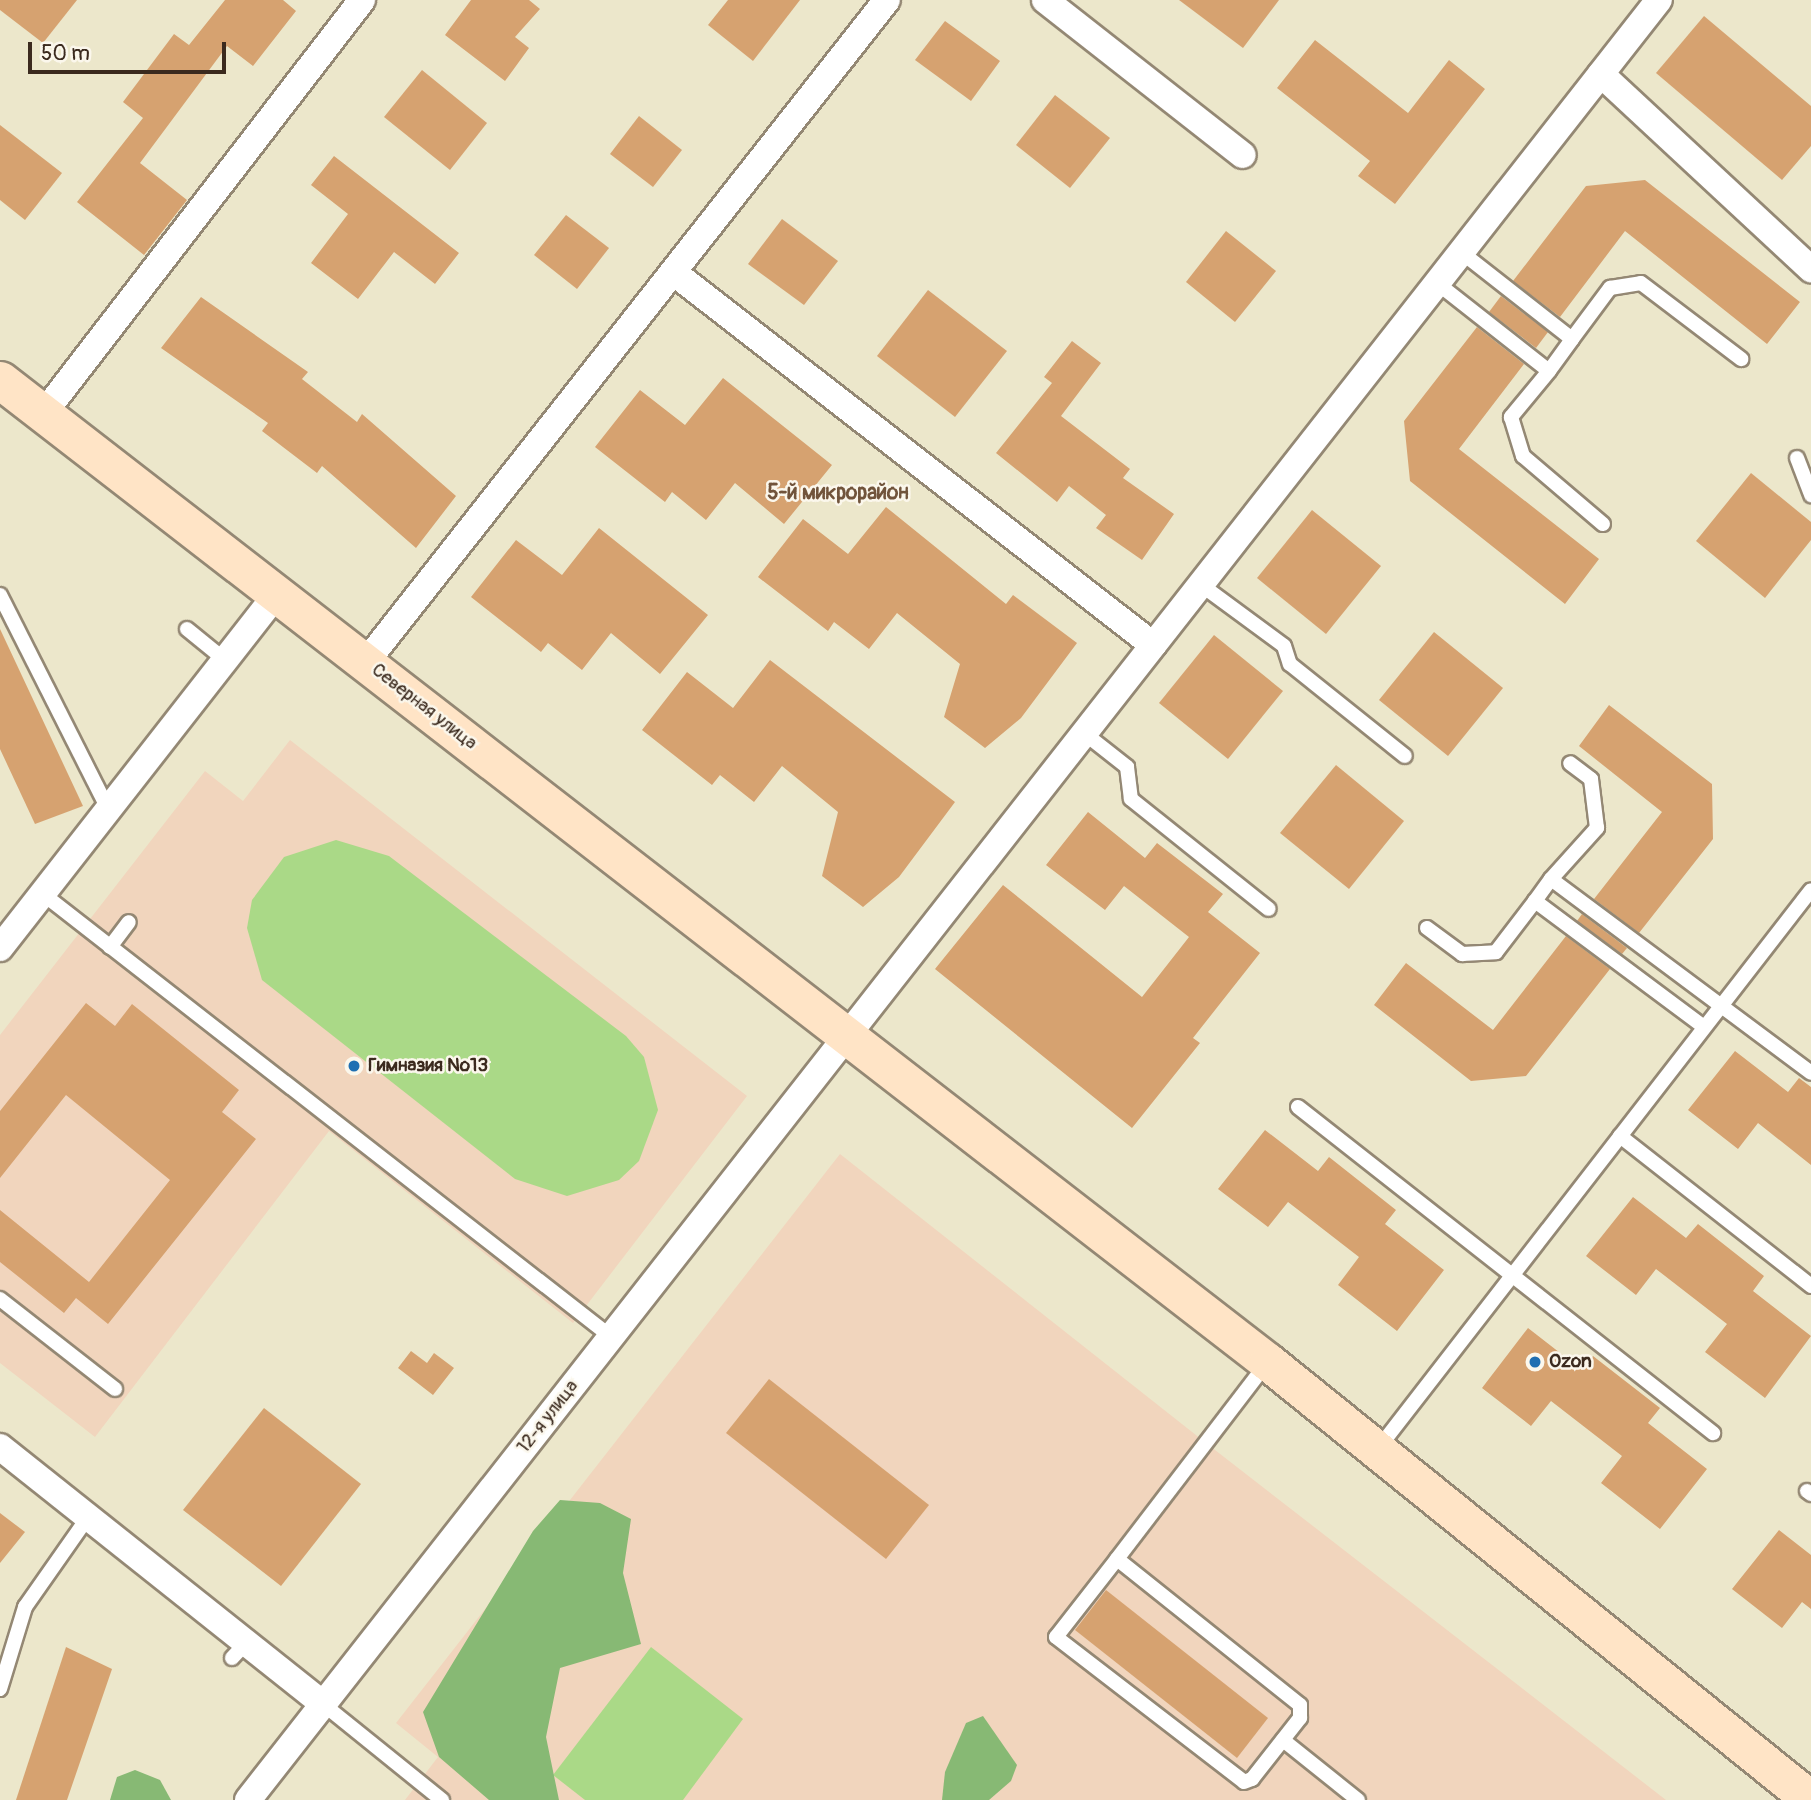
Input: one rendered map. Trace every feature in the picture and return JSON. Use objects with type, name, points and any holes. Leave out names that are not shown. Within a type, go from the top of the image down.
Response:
[{"type":"street","points":[[44,413],[362,0]]},
{"type":"street","points":[[366,662],[887,0]]},
{"type":"street","points":[[1045,0],[1242,155]]},
{"type":"street","name":"12-я улица","points":[[248,1800],[1659,0]]},
{"type":"street","points":[[1601,74],[1811,269]]},
{"type":"street","points":[[673,272],[1153,645]]},
{"type":"street","name":"Северная улица","points":[[0,380],[1268,1362],[1811,1800]]},
{"type":"street","points":[[0,948],[277,593]]},
{"type":"street","points":[[0,1447],[88,1517],[239,1651],[323,1704]]},
{"type":"lane","points":[[1461,252],[1572,339]]},
{"type":"lane","points":[[1437,283],[1549,370]]},
{"type":"lane","points":[[1603,524],[1523,456],[1511,417],[1610,288],[1642,283],[1741,359]]},
{"type":"lane","points":[[1797,458],[1811,495]]},
{"type":"lane","points":[[1200,584],[1284,646],[1290,664],[1405,756]]},
{"type":"lane","points":[[0,595],[109,811]]},
{"type":"lane","points":[[187,629],[225,660]]},
{"type":"lane","points":[[1084,733],[1127,767],[1131,799],[1269,909]]},
{"type":"lane","points":[[1427,928],[1462,954],[1496,952],[1551,878],[1597,828],[1591,779],[1570,763]]},
{"type":"lane","points":[[1551,878],[1724,1002],[1811,1073]]},
{"type":"lane","points":[[1377,1450],[1811,890]]},
{"type":"lane","points":[[43,894],[610,1336]]},
{"type":"lane","points":[[1535,901],[1704,1027]]},
{"type":"lane","points":[[110,947],[129,922]]},
{"type":"lane","points":[[1298,1107],[1713,1433]]},
{"type":"lane","points":[[1620,1136],[1811,1286]]},
{"type":"lane","points":[[0,1299],[116,1389]]},
{"type":"lane","points":[[1117,1559],[1293,1695],[1300,1718],[1244,1782],[1056,1637],[1268,1362]]},
{"type":"lane","points":[[0,1689],[6,1656],[26,1607],[88,1517]]},
{"type":"lane","points":[[323,1704],[442,1800]]},
{"type":"lane","points":[[1283,1740],[1358,1800]]},
{"type":"shaded area","name":"Гимназия №13","points":[[290,740],[747,1096],[573,1323],[329,1131],[95,1437],[0,1363],[0,1035],[205,771],[243,801]]},
{"type":"shaded area","points":[[840,1154],[1206,1443],[1666,1800],[405,1800],[438,1757],[396,1723]]},
{"type":"green space","points":[[336,840],[389,856],[626,1036],[644,1057],[658,1110],[639,1161],[619,1180],[567,1196],[515,1179],[262,980],[247,928],[252,900],[284,857]]},
{"type":"green space","points":[[560,1500],[600,1503],[631,1519],[623,1573],[641,1644],[560,1668],[546,1737],[559,1800],[489,1800],[439,1757],[423,1712],[533,1531]]},
{"type":"green space","points":[[651,1647],[743,1719],[683,1800],[585,1800],[553,1775]]},
{"type":"green space","points":[[983,1716],[1017,1765],[1011,1781],[989,1800],[942,1800],[945,1772],[966,1723]]},
{"type":"green space","points":[[135,1770],[160,1780],[171,1800],[110,1800],[117,1777]]},
{"type":"building","points":[[0,0],[77,0],[43,43],[0,10]]},
{"type":"building","points":[[225,0],[283,0],[296,11],[253,66],[227,46],[140,163],[187,200],[144,255],[77,202],[143,118],[123,102],[174,34],[189,45]]},
{"type":"building","points":[[471,0],[529,0],[540,9],[515,37],[529,48],[505,81],[445,35]]},
{"type":"building","points":[[728,0],[800,0],[753,61],[708,25]]},
{"type":"building","points":[[1179,0],[1279,0],[1243,48]]},
{"type":"building","points":[[1704,16],[1811,106],[1811,146],[1782,180],[1656,73]]},
{"type":"building","points":[[945,21],[1000,61],[971,101],[915,60]]},
{"type":"building","points":[[1315,40],[1408,113],[1449,60],[1485,89],[1395,204],[1358,176],[1370,161],[1277,88]]},
{"type":"building","points":[[422,70],[487,123],[450,170],[384,117]]},
{"type":"building","points":[[1055,95],[1110,138],[1070,188],[1016,145]]},
{"type":"building","points":[[639,116],[682,150],[653,187],[610,154]]},
{"type":"building","points":[[0,125],[62,173],[25,220],[0,200]]},
{"type":"building","points":[[334,156],[459,253],[435,284],[394,252],[358,299],[311,263],[348,214],[311,185]]},
{"type":"building","points":[[1645,180],[1800,302],[1767,344],[1625,231],[1560,317],[1513,281],[1586,186]]},
{"type":"building","points":[[566,215],[609,248],[577,289],[534,255]]},
{"type":"building","points":[[782,219],[838,261],[804,305],[748,264]]},
{"type":"building","points":[[1226,231],[1276,271],[1235,322],[1186,282]]},
{"type":"building","points":[[928,290],[1007,351],[955,417],[877,356]]},
{"type":"building","points":[[1501,296],[1548,332],[1536,348],[1489,312]]},
{"type":"building","points":[[201,297],[308,372],[302,379],[357,422],[362,414],[456,496],[416,548],[322,466],[317,473],[262,431],[268,423],[161,348]]},
{"type":"building","points":[[1477,327],[1524,364],[1459,449],[1599,559],[1565,604],[1410,481],[1404,421]]},
{"type":"building","points":[[1072,341],[1101,363],[1061,416],[1130,469],[1123,478],[1174,514],[1142,560],[1096,528],[1106,515],[1069,486],[1057,502],[996,453],[1052,383],[1044,377]]},
{"type":"building","points":[[723,378],[832,465],[784,524],[735,483],[706,520],[672,492],[665,502],[595,447],[640,390],[685,425]]},
{"type":"building","points":[[1751,473],[1811,522],[1811,540],[1765,598],[1696,541]]},
{"type":"building","points":[[886,507],[1006,604],[1013,595],[1077,643],[1021,718],[985,748],[944,717],[960,664],[897,613],[869,649],[834,622],[828,631],[758,577],[803,519],[848,554]]},
{"type":"building","points":[[1312,510],[1381,566],[1326,634],[1257,578]]},
{"type":"building","points":[[599,528],[708,615],[660,674],[611,633],[582,670],[548,643],[541,652],[471,597],[516,540],[562,575]]},
{"type":"building","points":[[0,629],[83,806],[35,824],[0,749]]},
{"type":"building","points":[[1434,632],[1503,688],[1448,756],[1379,700]]},
{"type":"building","points":[[1214,635],[1283,691],[1228,759],[1159,703]]},
{"type":"building","points":[[770,660],[955,802],[899,877],[863,907],[822,876],[838,812],[782,766],[754,802],[720,775],[712,785],[642,730],[687,672],[733,708]]},
{"type":"building","points":[[1609,705],[1712,784],[1713,839],[1639,933],[1594,899],[1662,812],[1579,746]]},
{"type":"building","points":[[1336,765],[1404,821],[1349,889],[1280,833]]},
{"type":"building","points":[[1088,812],[1145,858],[1157,843],[1223,894],[1208,912],[1260,953],[1193,1038],[1200,1043],[1132,1128],[935,969],[1003,885],[1142,997],[1189,937],[1124,886],[1105,910],[1046,865]]},
{"type":"building","points":[[1582,914],[1627,948],[1622,954],[1577,921]]},
{"type":"building","points":[[1566,936],[1610,969],[1526,1076],[1471,1081],[1374,1005],[1406,963],[1493,1030]]},
{"type":"building","points":[[86,1003],[115,1026],[132,1004],[239,1090],[222,1112],[256,1139],[108,1324],[76,1298],[64,1313],[0,1262],[0,1210],[89,1282],[170,1180],[66,1095],[0,1178],[0,1111]]},
{"type":"building","points":[[1735,1051],[1788,1092],[1799,1078],[1811,1087],[1811,1165],[1758,1123],[1738,1149],[1688,1110]]},
{"type":"building","points":[[1265,1130],[1318,1171],[1329,1157],[1396,1210],[1385,1224],[1444,1270],[1397,1331],[1338,1285],[1359,1257],[1288,1202],[1268,1227],[1218,1189]]},
{"type":"building","points":[[1633,1197],[1686,1238],[1698,1224],[1764,1276],[1753,1291],[1811,1336],[1765,1398],[1705,1352],[1727,1324],[1656,1269],[1636,1295],[1586,1256]]},
{"type":"building","points":[[1528,1328],[1582,1370],[1593,1356],[1660,1408],[1648,1423],[1707,1469],[1660,1529],[1601,1483],[1622,1456],[1551,1401],[1531,1426],[1482,1388]]},
{"type":"building","points":[[411,1351],[427,1363],[434,1353],[454,1368],[433,1395],[398,1368]]},
{"type":"building","points":[[769,1379],[929,1505],[886,1559],[726,1433]]},
{"type":"building","points":[[264,1408],[361,1484],[281,1586],[183,1510]]},
{"type":"building","points":[[0,1513],[25,1532],[0,1563]]},
{"type":"building","points":[[1779,1530],[1811,1555],[1811,1609],[1802,1602],[1782,1628],[1732,1589]]},
{"type":"building","points":[[1106,1590],[1268,1718],[1237,1758],[1075,1630]]},
{"type":"building","points":[[66,1647],[112,1669],[67,1800],[16,1800]]},
{"type":"place","name":"Гимназия №13","points":[[354,1066]]},
{"type":"place","name":"Ozon","points":[[1535,1362]]},
{"type":"district","name":"5-й микрорайон","points":[[838,493]]}]
